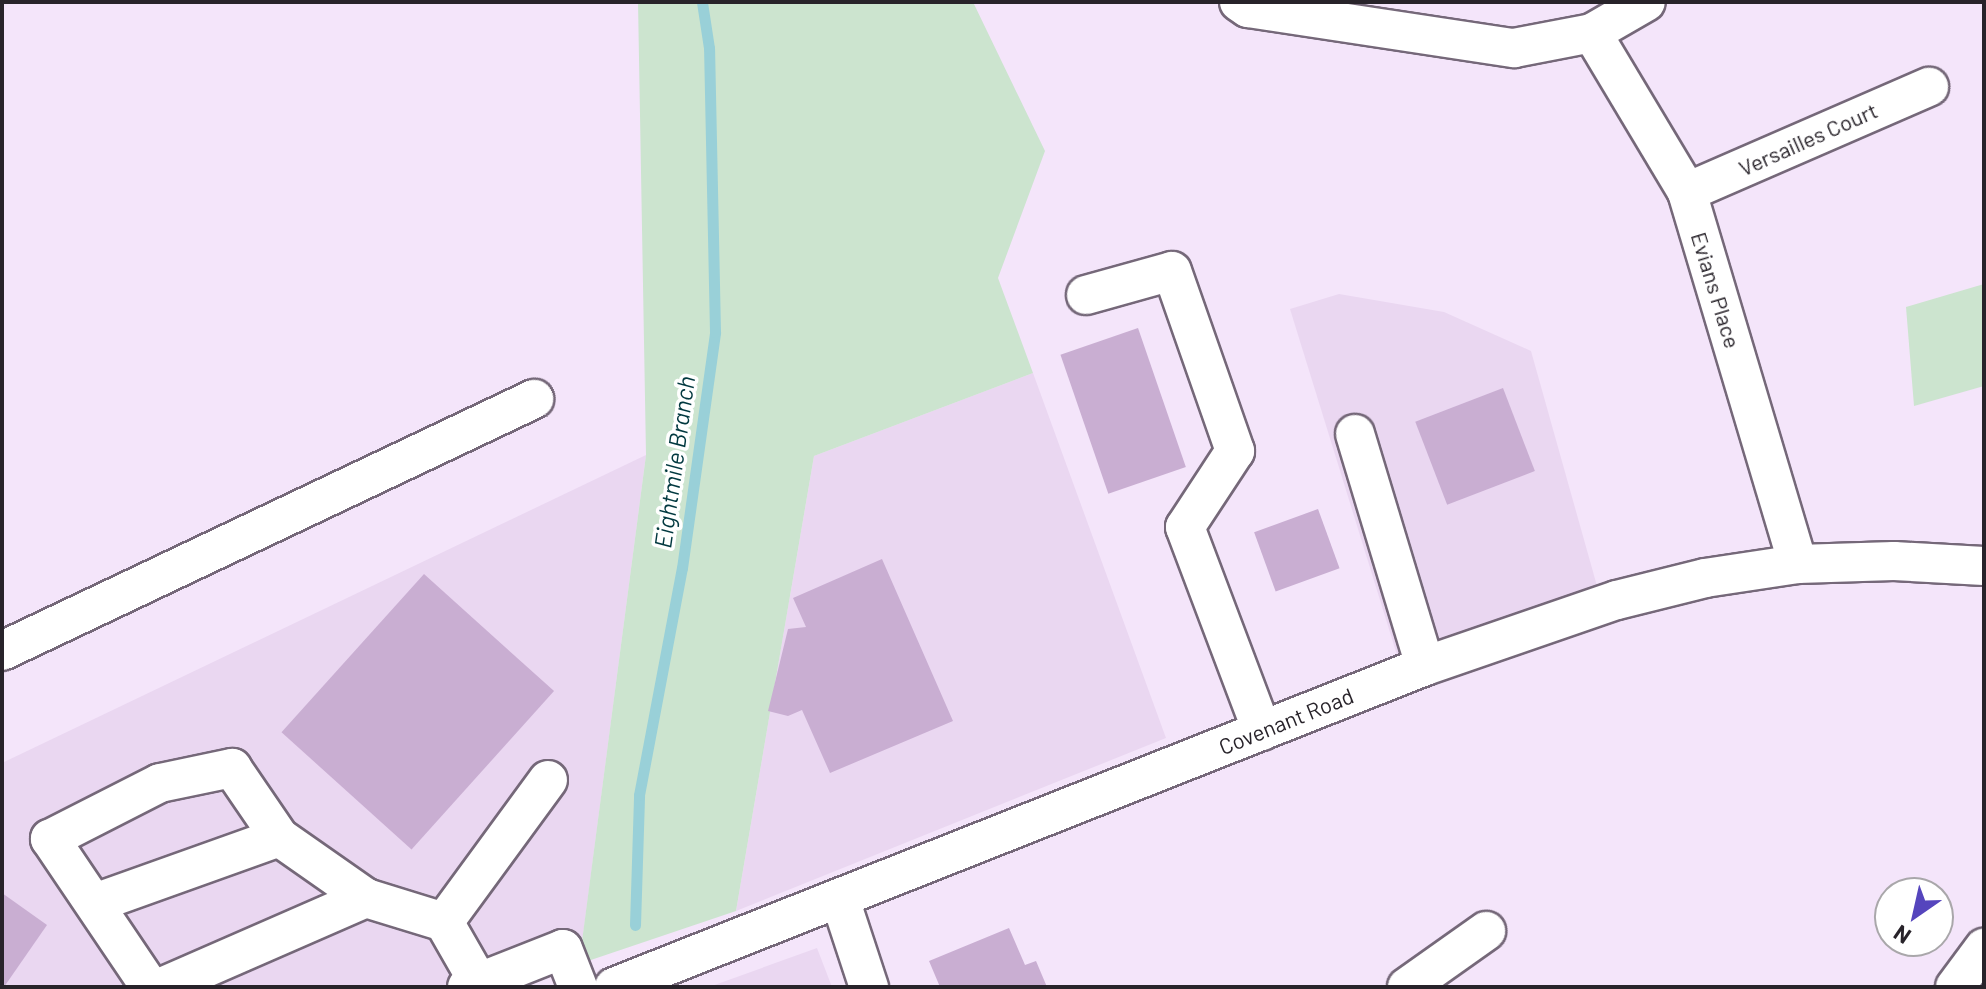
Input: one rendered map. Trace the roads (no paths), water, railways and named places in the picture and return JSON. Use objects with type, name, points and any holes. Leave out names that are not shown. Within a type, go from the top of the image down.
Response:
[{"type":"street","points":[[1239,2],[1248,8],[1514,48],[1592,33],[1646,2]]},
{"type":"street","name":"Evians Place","points":[[1592,33],[1687,192],[1798,564]]},
{"type":"street","name":"Versailles Court","points":[[1687,192],[1929,87]]},
{"type":"street","points":[[1086,295],[1172,271],[1235,451],[1185,527],[1262,731]]},
{"type":"street","points":[[2,651],[534,399]]},
{"type":"street","points":[[1355,434],[1425,666]]},
{"type":"street","name":"Covenant Road","points":[[614,987],[1425,666],[1645,592],[1798,564],[1894,561],[1984,566]]},
{"type":"street","points":[[150,987],[50,839],[160,783],[232,768],[279,837],[366,898],[444,922],[473,985],[563,949],[578,987]]},
{"type":"street","points":[[444,922],[548,780]]},
{"type":"street","points":[[95,903],[279,837]]},
{"type":"street","points":[[162,987],[366,898]]},
{"type":"street","points":[[840,899],[869,987]]},
{"type":"street","points":[[1407,987],[1486,931]]},
{"type":"street","points":[[1955,987],[1984,948]]},
{"type":"waterway","name":"Eightmile Branch","points":[[635,925],[639,795],[682,568],[715,332],[709,48],[702,2]]}]
